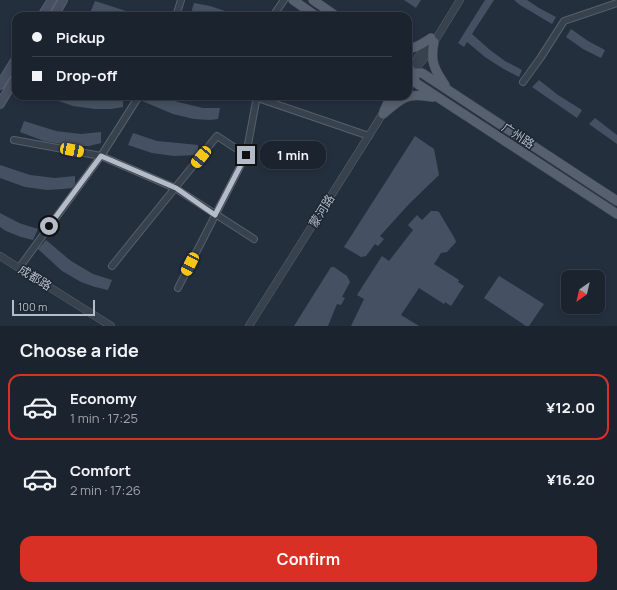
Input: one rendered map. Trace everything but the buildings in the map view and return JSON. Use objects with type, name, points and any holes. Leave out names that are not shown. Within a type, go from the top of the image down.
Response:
[{"type":"main road","points":[[44,12],[52,0]]},
{"type":"main road","points":[[56,12],[63,0]]},
{"type":"main road","points":[[293,0],[310,12]]},
{"type":"main road","points":[[313,0],[330,12]]},
{"type":"main road","points":[[412,49],[432,40],[433,63],[437,74],[448,90]]},
{"type":"main road","points":[[0,85],[12,66]]},
{"type":"main road","name":"广州路","points":[[412,72],[422,73],[617,200]]},
{"type":"main road","name":"广州路","points":[[412,77],[416,83],[617,214]]},
{"type":"main road","points":[[0,104],[12,84]]},
{"type":"main road","points":[[412,95],[439,98]]},
{"type":"main road","points":[[383,114],[389,100]]},
{"type":"main road","points":[[383,114],[400,100]]},
{"type":"street","points":[[177,12],[180,0]]},
{"type":"street","points":[[276,12],[284,0]]},
{"type":"street","points":[[432,40],[455,0]]},
{"type":"street","points":[[412,67],[460,0]]},
{"type":"street","points":[[523,82],[564,21],[617,3]]},
{"type":"street","points":[[18,268],[101,156],[136,100]]},
{"type":"street","points":[[178,288],[246,155],[255,100]]},
{"type":"street","points":[[264,100],[369,136]]},
{"type":"street","name":"蒙河路","points":[[249,326],[392,100]]},
{"type":"street","points":[[112,266],[218,136],[246,155]]},
{"type":"street","points":[[14,140],[101,156],[176,188],[215,215],[254,239]]},
{"type":"street","name":"成都路","points":[[0,256],[111,326]]},
{"type":"street","name":"成都路","points":[[0,259],[104,326]]},
{"type":"route","points":[[49,226],[101,156],[176,188],[215,215],[246,155]]}]
